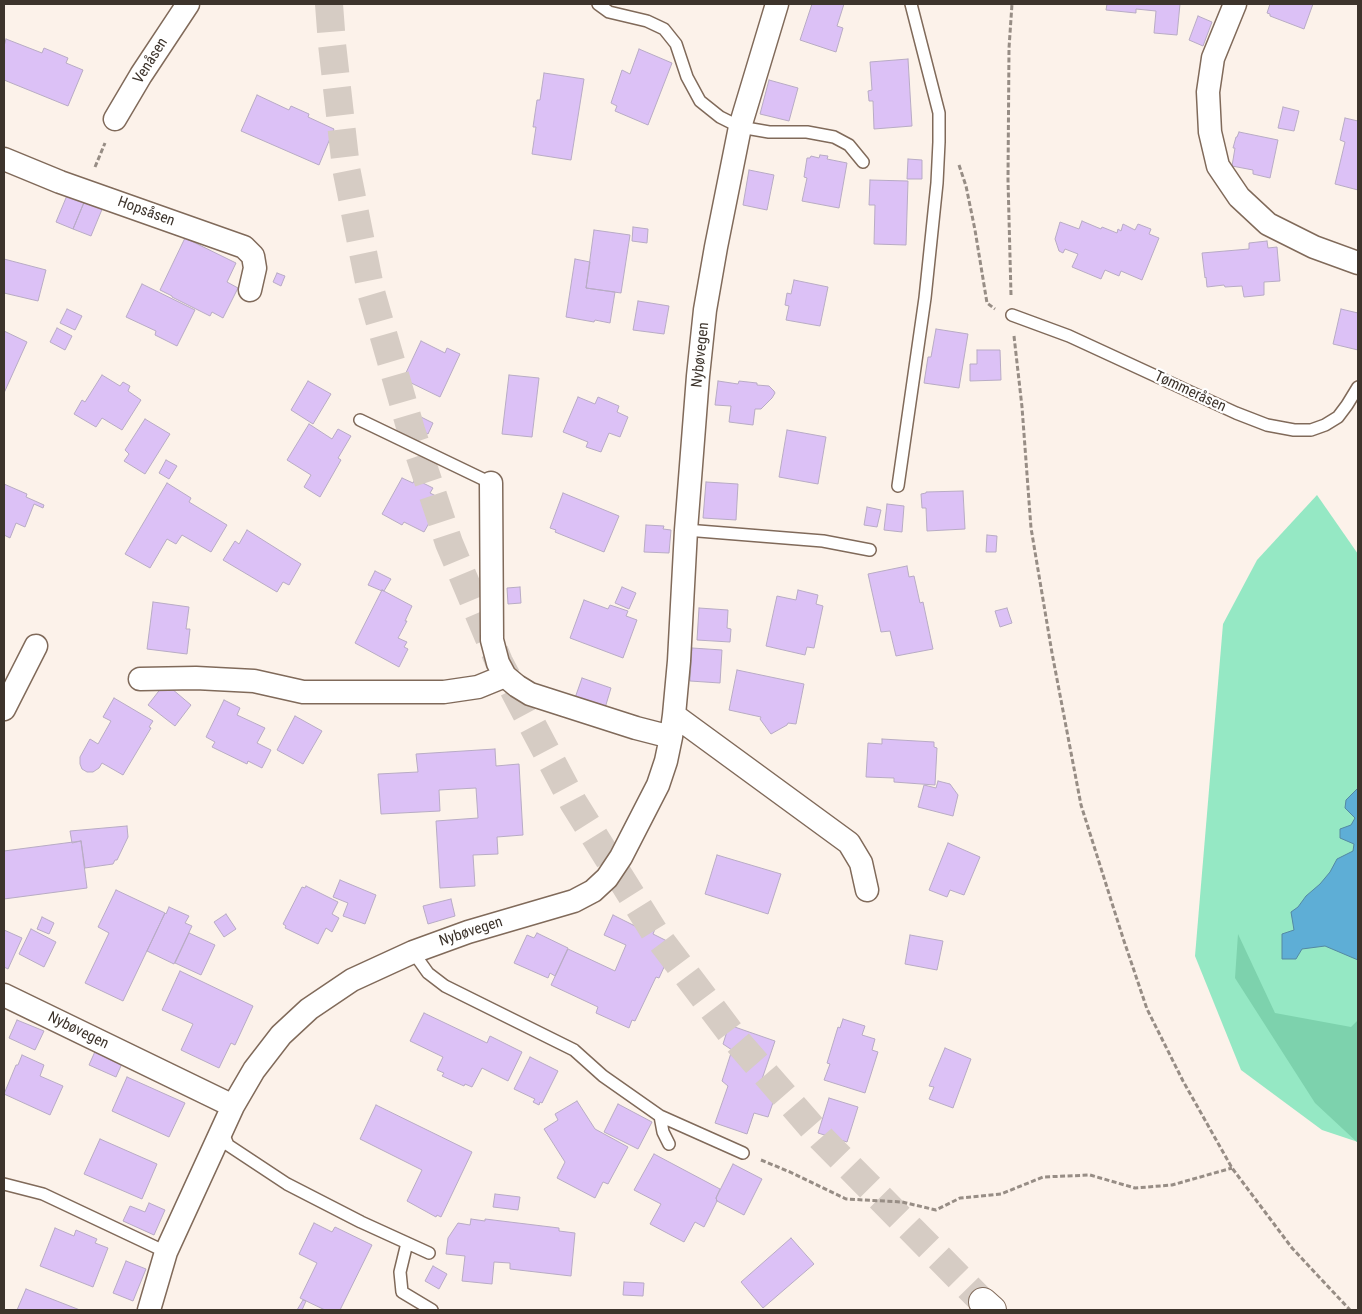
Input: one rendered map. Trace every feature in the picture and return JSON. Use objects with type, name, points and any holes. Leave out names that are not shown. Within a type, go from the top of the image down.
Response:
[{"type":"street","name":"Venåsen","points":[[116,119],[141,74],[188,4]]},
{"type":"street","name":"Nybøvegen","points":[[148,1310],[166,1252],[233,1106],[254,1070],[281,1035],[309,1009],[352,980],[413,952],[468,932],[574,901],[593,891],[607,878],[621,858],[658,785],[666,761],[674,715],[686,530],[705,310],[740,127],[777,4]]},
{"type":"street","points":[[1235,4],[1213,58],[1208,92],[1210,132],[1218,166],[1239,197],[1268,224],[1314,247],[1358,263]]},
{"type":"street","name":"Hopsåsen","points":[[4,159],[60,182],[244,247],[253,256],[255,268],[250,290]]},
{"type":"street","points":[[491,482],[492,640],[498,663],[505,676],[530,694],[636,728],[671,737]]},
{"type":"street","points":[[4,709],[36,646]]},
{"type":"street","points":[[140,679],[196,678],[254,681],[303,692],[444,692],[478,687],[505,676]]},
{"type":"street","points":[[674,715],[849,843],[861,863],[867,890]]},
{"type":"street","name":"Nybøvegen","points":[[4,995],[233,1106]]},
{"type":"lane","points":[[598,4],[609,12],[647,22],[664,29],[676,44],[687,77],[700,101],[720,117],[740,127],[769,132],[807,132],[834,137],[849,145],[863,162]]},
{"type":"lane","points":[[898,486],[925,298],[937,182],[939,142],[939,113],[910,4]]},
{"type":"lane","name":"Tømmeråsen","points":[[1012,315],[1069,336],[1236,413],[1267,425],[1294,430],[1311,430],[1325,425],[1338,417],[1348,405],[1358,387]]},
{"type":"lane","points":[[360,420],[491,482]]},
{"type":"lane","points":[[686,530],[823,541],[870,550]]},
{"type":"lane","points":[[413,952],[428,973],[445,986],[574,1050],[603,1076],[660,1116],[742,1153]]},
{"type":"lane","points":[[660,1116],[663,1132],[669,1144]]},
{"type":"lane","points":[[222,1130],[228,1145],[287,1184],[361,1222],[429,1252]]},
{"type":"lane","points":[[4,1184],[43,1194],[166,1252]]},
{"type":"lane","points":[[406,1243],[400,1272],[402,1292],[432,1310]]},
{"type":"path","points":[[1012,4],[1009,48],[1008,180],[1012,315],[1022,407],[1031,528],[1052,653],[1081,805],[1147,1009],[1183,1081],[1232,1168],[1292,1248],[1350,1310]]},
{"type":"path","points":[[85,190],[116,119]]},
{"type":"path","points":[[957,159],[966,186],[987,303],[997,310],[1012,315]]},
{"type":"path","points":[[742,1153],[790,1172],[846,1200],[902,1202],[936,1210],[960,1198],[1001,1194],[1042,1177],[1090,1175],[1135,1188],[1172,1185],[1232,1168]]},
{"type":"green space","points":[[1317,495],[1358,554],[1358,1142],[1322,1130],[1241,1070],[1195,956],[1223,624],[1257,560]]},
{"type":"green space","points":[[1238,934],[1275,1013],[1351,1027],[1358,1020],[1358,1143],[1315,1103],[1235,978]]},
{"type":"water","points":[[1358,788],[1358,960],[1325,946],[1302,949],[1296,959],[1282,959],[1282,934],[1294,930],[1291,912],[1320,884],[1330,872],[1337,859],[1353,851],[1354,844],[1340,838],[1340,829],[1351,825],[1355,818],[1345,808],[1346,800]]},
{"type":"building","points":[[812,4],[844,4],[837,26],[843,28],[836,52],[800,40]]},
{"type":"building","points":[[1107,4],[1180,4],[1177,35],[1154,33],[1156,11],[1136,9],[1136,13],[1106,10]]},
{"type":"building","points":[[1270,4],[1313,4],[1304,29],[1270,16],[1267,13]]},
{"type":"building","points":[[1198,16],[1212,22],[1203,46],[1189,40]]},
{"type":"building","points":[[6,39],[42,53],[44,48],[68,58],[66,63],[83,70],[68,106],[4,80],[4,46]]},
{"type":"building","points":[[639,49],[672,63],[648,125],[615,111],[617,106],[611,103],[622,70],[630,74]]},
{"type":"building","points":[[908,59],[912,126],[874,129],[873,101],[869,101],[868,91],[872,90],[870,62]]},
{"type":"building","points":[[544,73],[584,79],[571,160],[532,154],[537,100],[540,100]]},
{"type":"building","points":[[769,80],[798,88],[789,121],[760,114]]},
{"type":"building","points":[[257,95],[289,110],[291,106],[309,114],[308,117],[334,129],[319,165],[241,131]]},
{"type":"building","points":[[1283,107],[1299,111],[1294,131],[1278,128]]},
{"type":"building","points":[[1345,118],[1358,121],[1358,190],[1335,184],[1345,142],[1340,140]]},
{"type":"building","points":[[1239,132],[1278,140],[1270,178],[1253,174],[1253,170],[1232,166],[1235,148],[1233,148]]},
{"type":"building","points":[[820,155],[828,156],[827,159],[847,163],[839,208],[802,201],[807,178],[804,177],[807,158],[811,156],[819,158]]},
{"type":"building","points":[[908,159],[922,160],[922,179],[907,179]]},
{"type":"building","points":[[749,170],[774,175],[767,210],[743,205]]},
{"type":"building","points":[[870,180],[908,181],[906,245],[874,244],[875,205],[869,205]]},
{"type":"building","points":[[68,193],[85,200],[73,229],[56,222]]},
{"type":"building","points":[[85,200],[103,207],[91,236],[73,229]]},
{"type":"building","points":[[1082,221],[1117,233],[1118,229],[1121,231],[1123,224],[1135,230],[1138,224],[1151,229],[1149,234],[1159,238],[1142,280],[1121,271],[1119,276],[1105,270],[1101,279],[1072,267],[1078,254],[1065,249],[1063,253],[1059,251],[1055,239],[1060,222],[1079,229]]},
{"type":"building","points":[[633,227],[648,229],[647,243],[632,241]]},
{"type":"building","points":[[594,230],[630,235],[621,293],[586,288]]},
{"type":"building","points":[[185,238],[236,263],[227,282],[238,288],[223,318],[212,312],[210,316],[160,290]]},
{"type":"building","points":[[1267,241],[1268,248],[1277,247],[1280,281],[1264,282],[1264,295],[1244,297],[1242,286],[1225,287],[1224,285],[1207,287],[1202,253],[1249,249],[1249,243]]},
{"type":"building","points":[[4,259],[46,270],[38,301],[4,293]]},
{"type":"building","points":[[575,259],[590,262],[586,288],[615,292],[610,323],[566,317]]},
{"type":"building","points":[[277,273],[285,276],[281,286],[273,282]]},
{"type":"building","points":[[794,280],[828,287],[820,326],[786,320],[789,306],[785,305],[787,293],[791,294]]},
{"type":"building","points":[[142,284],[195,310],[177,346],[155,335],[156,331],[126,317]]},
{"type":"building","points":[[638,301],[669,306],[664,334],[633,330]]},
{"type":"building","points":[[67,309],[82,316],[75,330],[60,323]]},
{"type":"building","points":[[1341,309],[1358,313],[1358,350],[1333,344]]},
{"type":"building","points":[[57,328],[72,336],[65,350],[50,342]]},
{"type":"building","points":[[936,329],[968,334],[959,388],[924,383],[928,357],[931,357]]},
{"type":"building","points":[[4,331],[27,342],[4,393]]},
{"type":"building","points":[[421,341],[445,353],[447,348],[460,354],[440,397],[403,379]]},
{"type":"building","points":[[977,350],[1000,350],[1001,380],[970,381],[970,364],[977,364]]},
{"type":"building","points":[[102,375],[120,386],[123,382],[130,386],[128,391],[141,400],[122,430],[102,418],[96,427],[74,414],[82,400],[85,402]]},
{"type":"building","points":[[509,375],[539,378],[532,437],[502,434]]},
{"type":"building","points":[[308,381],[331,394],[313,424],[291,410]]},
{"type":"building","points":[[718,381],[738,384],[739,381],[757,383],[757,385],[769,386],[775,393],[761,409],[755,409],[753,425],[729,422],[731,406],[715,405]]},
{"type":"building","points":[[578,397],[595,404],[598,397],[619,406],[617,412],[628,417],[620,437],[609,433],[601,452],[586,447],[588,442],[563,432]]},
{"type":"building","points":[[417,415],[433,423],[428,434],[412,426]]},
{"type":"building","points":[[145,419],[170,434],[145,474],[124,461],[129,454],[125,450]]},
{"type":"building","points":[[309,424],[332,439],[338,429],[351,436],[338,458],[341,460],[320,497],[304,487],[311,475],[287,460]]},
{"type":"building","points":[[787,430],[826,437],[818,484],[779,477]]},
{"type":"building","points":[[166,460],[177,466],[169,479],[159,473]]},
{"type":"building","points":[[402,478],[413,483],[415,479],[433,488],[430,493],[442,499],[440,501],[445,503],[437,518],[433,516],[424,532],[404,522],[402,525],[382,514]]},
{"type":"building","points":[[706,482],[738,484],[736,520],[703,518]]},
{"type":"building","points":[[167,483],[191,498],[189,502],[227,525],[211,552],[182,535],[176,544],[167,539],[150,568],[125,554]]},
{"type":"building","points":[[4,484],[27,494],[26,497],[44,505],[43,508],[34,504],[25,527],[16,523],[10,538],[4,535]]},
{"type":"building","points":[[963,491],[965,529],[927,531],[926,508],[922,508],[921,494],[926,492]]},
{"type":"building","points":[[563,493],[619,516],[604,552],[555,532],[556,530],[550,528]]},
{"type":"building","points":[[887,504],[904,506],[902,532],[884,530]]},
{"type":"building","points":[[867,507],[881,510],[877,527],[864,525]]},
{"type":"building","points":[[646,525],[664,526],[663,529],[671,530],[669,553],[644,552]]},
{"type":"building","points":[[247,530],[301,564],[289,585],[283,582],[277,592],[223,560],[235,541],[239,544]]},
{"type":"building","points":[[987,535],[997,536],[996,552],[986,552]]},
{"type":"building","points":[[907,566],[909,577],[914,576],[920,603],[923,602],[933,649],[896,656],[890,631],[881,632],[868,574]]},
{"type":"building","points":[[375,571],[391,579],[384,591],[368,585]]},
{"type":"building","points":[[520,587],[521,603],[508,604],[507,588]]},
{"type":"building","points":[[622,587],[636,593],[629,609],[615,603]]},
{"type":"building","points":[[382,590],[412,606],[398,638],[407,642],[404,647],[408,649],[399,667],[355,643]]},
{"type":"building","points":[[798,590],[818,595],[816,604],[823,606],[814,648],[807,647],[805,655],[766,646],[777,596],[796,600]]},
{"type":"building","points":[[584,600],[608,609],[610,605],[628,611],[626,616],[637,620],[623,658],[570,638]]},
{"type":"building","points":[[153,602],[189,607],[186,629],[190,629],[187,654],[147,649]]},
{"type":"building","points":[[699,608],[728,610],[727,628],[731,629],[730,642],[697,640]]},
{"type":"building","points":[[1007,608],[1012,623],[1000,627],[995,611]]},
{"type":"building","points":[[692,648],[722,650],[720,683],[690,681]]},
{"type":"building","points":[[737,670],[804,684],[796,724],[788,723],[771,734],[760,719],[761,717],[729,710]]},
{"type":"building","points":[[582,678],[611,688],[605,708],[575,698]]},
{"type":"building","points":[[165,683],[191,705],[175,726],[148,705]]},
{"type":"building","points":[[114,698],[153,721],[149,727],[151,728],[123,775],[102,763],[93,772],[87,772],[82,769],[80,757],[90,739],[98,744],[111,721],[103,717]]},
{"type":"building","points":[[224,700],[240,708],[237,715],[265,728],[257,743],[271,750],[262,768],[248,761],[247,764],[212,747],[215,742],[206,737]]},
{"type":"building","points":[[295,716],[322,731],[303,764],[277,750]]},
{"type":"building","points":[[882,739],[934,742],[934,747],[937,748],[935,785],[894,782],[894,778],[866,777],[868,743],[882,744]]},
{"type":"building","points":[[495,749],[496,766],[519,764],[523,835],[497,837],[498,854],[473,855],[475,886],[440,888],[436,821],[478,818],[476,788],[439,790],[440,811],[381,814],[378,774],[418,772],[416,754]]},
{"type":"building","points":[[938,781],[950,784],[958,795],[953,816],[918,807],[924,785],[936,788]]},
{"type":"building","points":[[127,826],[128,837],[117,860],[113,864],[85,868],[81,841],[72,843],[70,831]]},
{"type":"building","points":[[81,841],[87,888],[4,899],[4,851]]},
{"type":"building","points":[[948,843],[980,857],[964,895],[950,890],[947,897],[929,890]]},
{"type":"building","points":[[717,855],[781,874],[768,914],[705,894]]},
{"type":"building","points":[[340,880],[376,895],[365,924],[343,916],[348,903],[333,897]]},
{"type":"building","points":[[306,886],[338,902],[332,914],[339,918],[332,932],[326,928],[318,944],[285,928],[286,926],[283,924],[302,887],[305,888]]},
{"type":"building","points":[[116,890],[165,913],[123,1001],[85,983],[109,933],[98,927]]},
{"type":"building","points":[[451,899],[455,916],[428,924],[423,906]]},
{"type":"building","points":[[169,907],[189,916],[185,923],[192,926],[174,964],[147,951]]},
{"type":"building","points":[[226,914],[236,929],[224,937],[214,922]]},
{"type":"building","points":[[613,915],[635,926],[637,922],[655,929],[653,934],[671,943],[662,963],[665,965],[659,978],[656,977],[635,1021],[632,1020],[629,1028],[596,1013],[598,1007],[551,985],[568,949],[615,971],[626,945],[604,935]]},
{"type":"building","points":[[42,917],[54,923],[49,934],[37,929]]},
{"type":"building","points":[[31,929],[56,942],[44,967],[19,954]]},
{"type":"building","points":[[4,930],[22,938],[8,969],[4,967]]},
{"type":"building","points":[[189,933],[215,945],[201,975],[175,963]]},
{"type":"building","points":[[537,933],[568,948],[555,976],[550,973],[548,978],[514,963],[527,935],[534,938]]},
{"type":"building","points":[[910,935],[943,941],[937,970],[905,964]]},
{"type":"building","points":[[180,971],[253,1006],[235,1045],[231,1043],[219,1068],[181,1050],[193,1024],[162,1010]]},
{"type":"building","points":[[424,1013],[487,1043],[490,1036],[522,1052],[508,1081],[482,1068],[472,1087],[465,1084],[464,1086],[442,1076],[444,1073],[437,1070],[443,1057],[410,1041]]},
{"type":"building","points":[[843,1019],[865,1026],[862,1035],[875,1039],[872,1050],[878,1052],[865,1093],[824,1080],[830,1064],[827,1063],[838,1027],[840,1028]]},
{"type":"building","points":[[17,1020],[44,1031],[35,1050],[9,1038]]},
{"type":"building","points":[[729,1025],[775,1041],[760,1085],[777,1091],[768,1117],[754,1113],[747,1134],[715,1123],[728,1086],[722,1081],[732,1050],[723,1044]]},
{"type":"building","points":[[97,1047],[124,1059],[116,1077],[89,1065]]},
{"type":"building","points":[[945,1048],[971,1059],[953,1108],[929,1099],[934,1087],[929,1086]]},
{"type":"building","points":[[22,1055],[44,1065],[40,1076],[63,1086],[50,1115],[4,1094]]},
{"type":"building","points":[[530,1057],[558,1071],[542,1103],[540,1102],[539,1105],[533,1102],[535,1099],[514,1089]]},
{"type":"building","points":[[127,1077],[185,1103],[169,1137],[112,1111]]},
{"type":"building","points":[[829,1098],[858,1107],[847,1142],[818,1133]]},
{"type":"building","points":[[577,1101],[595,1129],[628,1147],[608,1184],[603,1182],[595,1198],[557,1178],[565,1162],[544,1129],[558,1120],[555,1114]]},
{"type":"building","points":[[618,1104],[652,1122],[638,1149],[604,1132]]},
{"type":"building","points":[[376,1105],[472,1152],[441,1217],[437,1215],[436,1217],[407,1201],[422,1170],[360,1139]]},
{"type":"building","points":[[100,1139],[157,1164],[142,1199],[84,1174]]},
{"type":"building","points":[[654,1154],[720,1189],[716,1198],[717,1201],[704,1227],[695,1222],[684,1242],[650,1224],[661,1204],[634,1190]]},
{"type":"building","points":[[733,1164],[762,1179],[744,1215],[717,1201],[716,1198]]},
{"type":"building","points":[[495,1194],[520,1197],[518,1210],[493,1207]]},
{"type":"building","points":[[149,1203],[165,1210],[154,1235],[123,1221],[130,1206],[145,1212]]},
{"type":"building","points":[[471,1219],[559,1228],[559,1231],[575,1233],[571,1276],[510,1269],[510,1263],[494,1262],[492,1284],[462,1281],[465,1256],[446,1254],[448,1238],[458,1223],[470,1225]]},
{"type":"building","points":[[314,1223],[332,1232],[335,1227],[372,1245],[340,1310],[325,1310],[300,1298],[317,1263],[299,1254]]},
{"type":"building","points":[[55,1228],[74,1236],[76,1230],[97,1239],[95,1243],[108,1248],[93,1287],[40,1266]]},
{"type":"building","points":[[791,1238],[814,1264],[763,1308],[741,1282]]},
{"type":"building","points":[[126,1261],[146,1269],[133,1301],[113,1293]]},
{"type":"building","points":[[433,1266],[447,1274],[439,1289],[425,1281]]},
{"type":"building","points":[[624,1282],[644,1283],[643,1296],[623,1295]]},
{"type":"building","points":[[26,1289],[80,1310],[17,1310]]},
{"type":"building","points":[[303,1300],[306,1301],[302,1310],[297,1310]]},
{"type":"tunnel","points":[[329,4],[346,168],[371,292],[411,430],[449,543],[499,662],[573,802],[655,933],[736,1040],[822,1139],[983,1302]]}]
